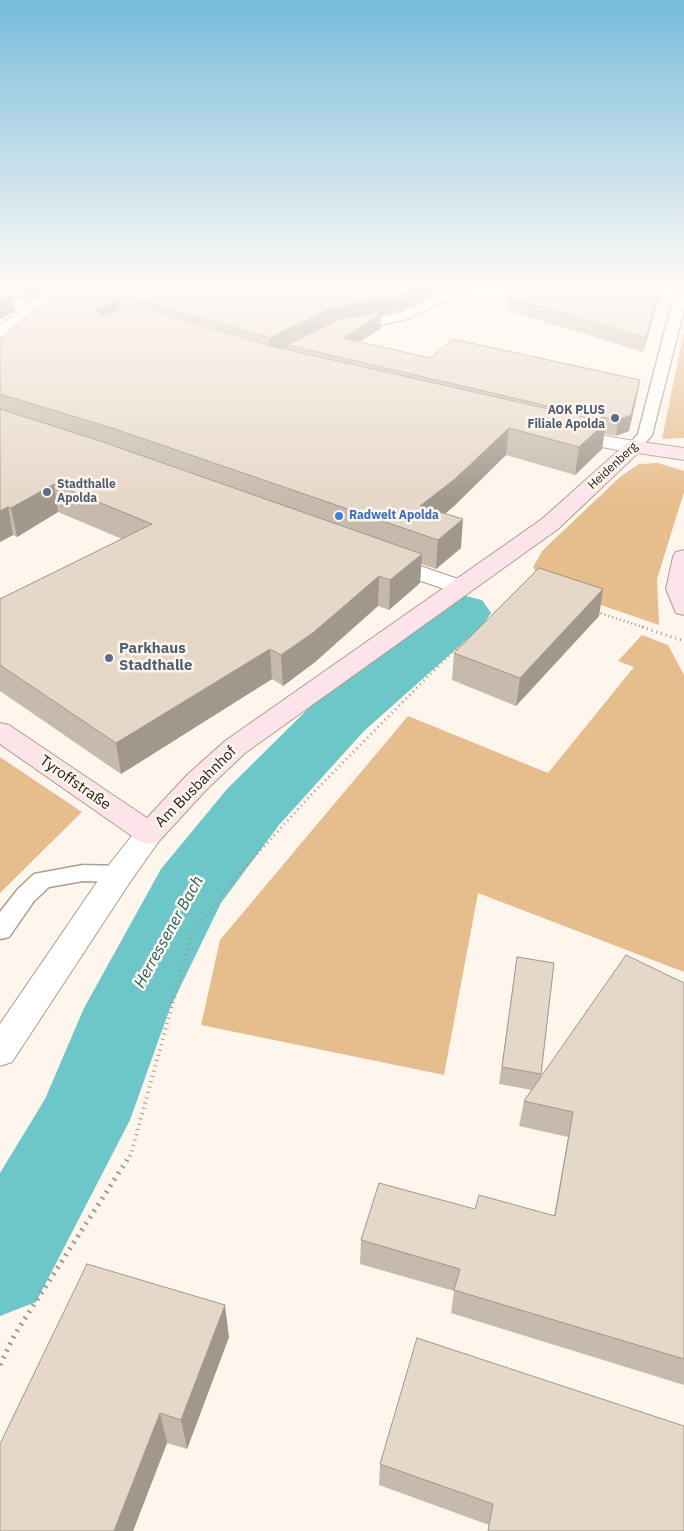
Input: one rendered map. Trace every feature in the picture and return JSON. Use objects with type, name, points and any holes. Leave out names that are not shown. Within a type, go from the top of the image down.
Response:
[{"type":"street","points":[[547,430],[634,447],[684,454]]},
{"type":"street","name":"Heidenberg","points":[[459,587],[550,524],[634,447]]},
{"type":"street","points":[[367,554],[459,587]]},
{"type":"street","points":[[684,557],[677,589],[684,608]]},
{"type":"street","name":"Am Busbahnhof","points":[[0,1052],[119,874],[149,834],[197,782],[235,747],[459,587]]},
{"type":"street","name":"Tyroffstraße","points":[[0,731],[149,834]]},
{"type":"lane","name":"Heidenberg","points":[[634,447],[645,435],[668,359]]},
{"type":"lane","points":[[0,930],[26,895],[42,880],[83,873],[119,874]]},
{"type":"path","points":[[591,610],[684,642]]},
{"type":"path","points":[[0,1365],[15,1334],[131,1154],[192,933],[241,872],[303,804],[462,642]]},
{"type":"shaded area","points":[[678,359],[684,359],[684,438],[662,439]]},
{"type":"shaded area","points":[[658,463],[684,471],[684,492],[657,579],[659,625],[543,585],[533,567],[543,550],[621,476],[639,464]]},
{"type":"shaded area","points":[[642,635],[668,645],[684,675],[684,972],[478,893],[444,1075],[201,1025],[220,940],[408,716],[548,773],[634,667],[618,661]]},
{"type":"shaded area","points":[[0,757],[82,812],[0,893]]},
{"type":"building","points":[[0,359],[330,359],[606,422],[579,447],[509,428],[455,479],[420,506],[463,519],[438,540],[115,429],[0,394]]},
{"type":"building","points":[[349,359],[546,359],[640,380],[631,415],[618,420],[578,413]]},
{"type":"building","points":[[0,409],[100,441],[422,554],[390,580],[379,576],[314,632],[281,655],[270,649],[116,743],[0,665],[0,599],[152,524],[54,484],[11,508],[8,507],[0,511]]},
{"type":"building","points":[[539,568],[603,589],[520,678],[454,653]]},
{"type":"building","points":[[626,955],[684,983],[684,1359],[454,1290],[460,1269],[361,1240],[379,1183],[475,1209],[479,1195],[555,1216],[573,1112],[524,1101]]},
{"type":"building","points":[[517,957],[554,963],[541,1074],[502,1067]]},
{"type":"building","points":[[87,1264],[225,1305],[181,1420],[160,1413],[114,1531],[0,1531],[0,1444]]},
{"type":"building","points":[[417,1338],[684,1426],[684,1531],[488,1531],[493,1504],[380,1464]]},
{"type":"waterway","name":"Herressener Bach","points":[[0,1267],[83,1120],[127,1008],[189,889],[253,807],[340,716],[461,613]]},
{"type":"place","name":"AOK PLUS Filiale Apolda","points":[[615,418]]},
{"type":"place","name":"Stadthalle Apolda","points":[[47,492]]},
{"type":"place","name":"Radwelt Apolda","points":[[339,516]]},
{"type":"place","name":"Parkhaus Stadthalle","points":[[109,658]]}]
